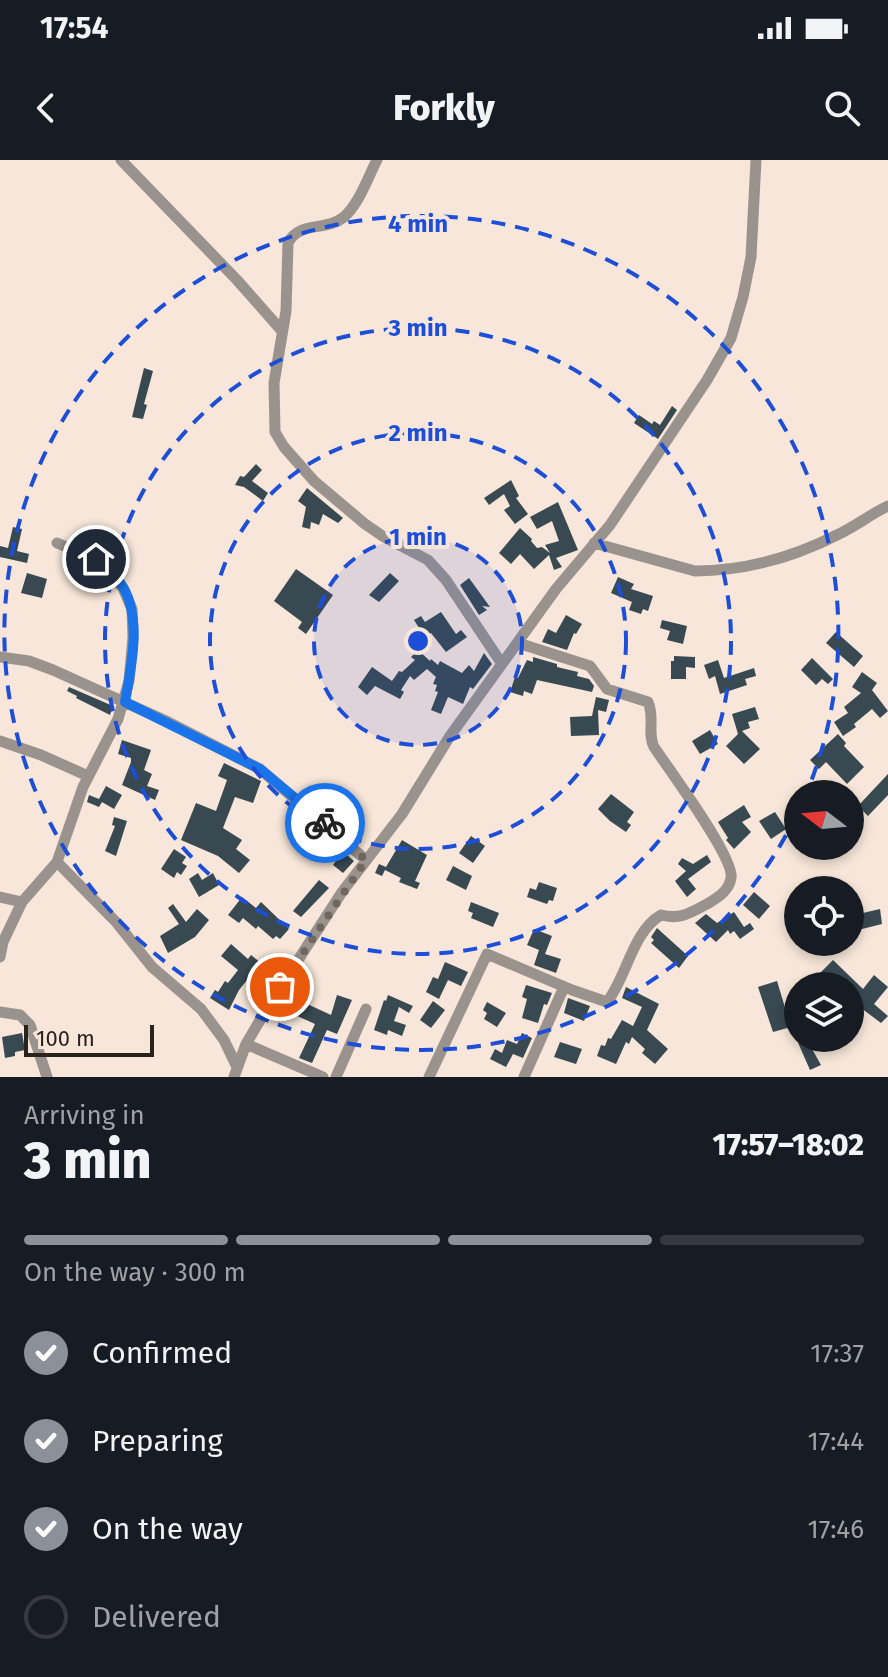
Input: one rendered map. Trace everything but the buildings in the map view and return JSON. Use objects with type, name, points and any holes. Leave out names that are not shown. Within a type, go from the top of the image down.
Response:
[{"type":"street","points":[[121,160],[227,269],[282,331]]},
{"type":"street","points":[[377,160],[349,212],[341,220],[293,234],[286,254],[288,283],[274,383],[275,432],[314,481],[365,524],[428,560],[446,580],[502,664]]},
{"type":"street","points":[[235,1072],[246,1044],[303,950],[402,814],[450,736],[573,565],[610,525],[670,438],[731,338],[751,257],[756,160]]},
{"type":"street","points":[[594,543],[695,571],[711,571],[789,556],[838,535],[888,506]]},
{"type":"street","points":[[0,957],[3,942],[22,902],[57,862],[88,776],[125,702],[133,637],[132,609],[123,588],[96,559],[57,543]]},
{"type":"street","points":[[429,1077],[487,954],[607,1002],[641,935],[653,920],[661,915],[682,917],[718,898],[732,876],[730,865],[718,845],[651,741],[652,711],[648,702],[607,689],[590,666],[518,643]]},
{"type":"street","points":[[0,657],[29,661],[125,702],[260,769],[366,860]]},
{"type":"street","points":[[0,741],[88,776]]},
{"type":"street","points":[[57,862],[117,923],[152,967],[201,1009],[224,1040],[235,1072]]},
{"type":"street","points":[[0,897],[22,902]]},
{"type":"street","points":[[524,1077],[564,987]]},
{"type":"street","points":[[0,998],[5,1012],[20,1015],[30,1025],[47,1077]]},
{"type":"street","points":[[336,1077],[366,1009]]},
{"type":"street","points":[[246,1044],[323,1077]]},
{"type":"way so far","points":[[280,987],[366,860],[325,823]]},
{"type":"route","points":[[96,559],[123,588],[132,609],[133,637],[125,702],[260,769],[325,823]]}]
